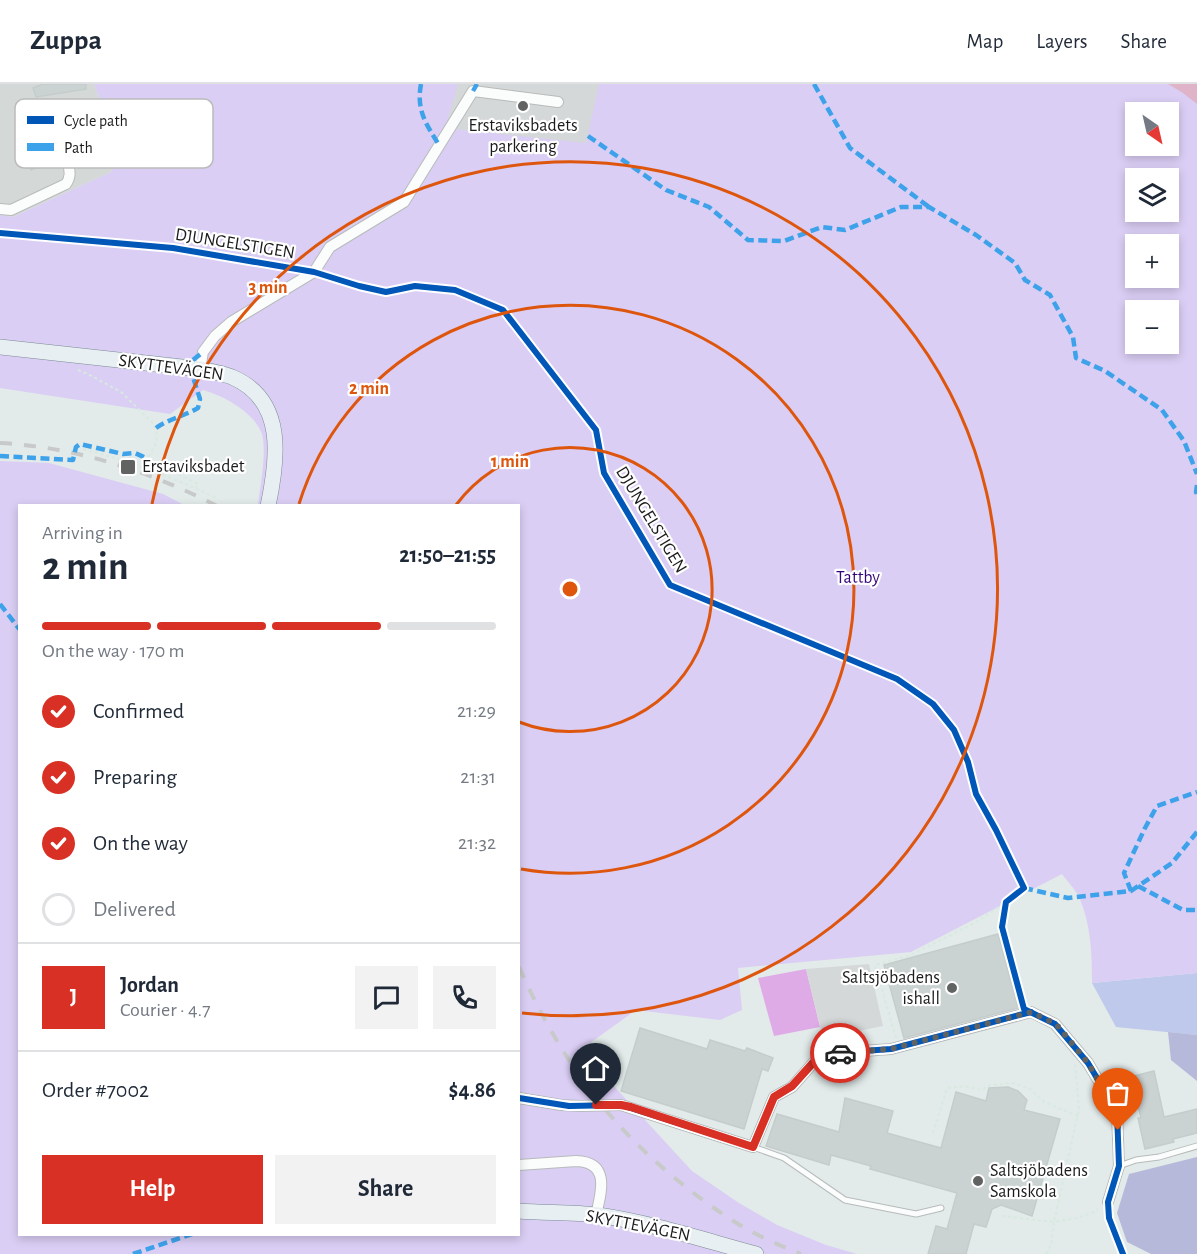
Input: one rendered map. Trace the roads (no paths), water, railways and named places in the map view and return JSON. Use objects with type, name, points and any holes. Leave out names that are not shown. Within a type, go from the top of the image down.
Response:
[{"type":"street","points":[[200,369],[203,352],[215,336],[231,322],[314,272],[330,247],[404,202],[473,91],[558,102]]},
{"type":"street","points":[[0,209],[11,210],[19,207],[66,184],[69,168]]},
{"type":"street","name":"SKYTTEVÄGEN","points":[[0,347],[200,369],[232,377],[247,386],[260,398],[273,422],[275,461],[268,504]]},
{"type":"street","points":[[520,1098],[561,1105],[621,1105],[753,1147],[774,1097],[792,1086],[821,1054],[891,1049],[1031,1012],[1056,1024],[1088,1063],[1117,1112],[1119,1166],[1108,1202]]},
{"type":"street","points":[[520,1165],[584,1161],[593,1166],[600,1173],[602,1189],[596,1215]]},
{"type":"street","name":"SKYTTEVÄGEN","points":[[520,1211],[596,1215],[650,1225],[756,1254]]},
{"type":"lane","points":[[1119,1166],[1197,1146]]},
{"type":"lane","points":[[753,1147],[784,1158],[845,1200],[916,1214],[941,1208]]},
{"type":"railway","points":[[0,443],[28,445],[84,455],[112,463],[165,482],[213,504]]},
{"type":"railway","points":[[520,969],[543,1017],[562,1049],[593,1094],[623,1130],[658,1164],[715,1209],[751,1231],[801,1254]]},
{"type":"place","name":"Erstaviksbadets parkering","points":[[523,106]]},
{"type":"place","name":"Erstaviksbadet","points":[[128,467]]},
{"type":"place","name":"Saltsjöbadens ishall","points":[[952,988]]},
{"type":"place","name":"Saltsjöbadens Samskola","points":[[978,1181]]},
{"type":"park label","name":"Tattby","points":[[858,578]]}]
